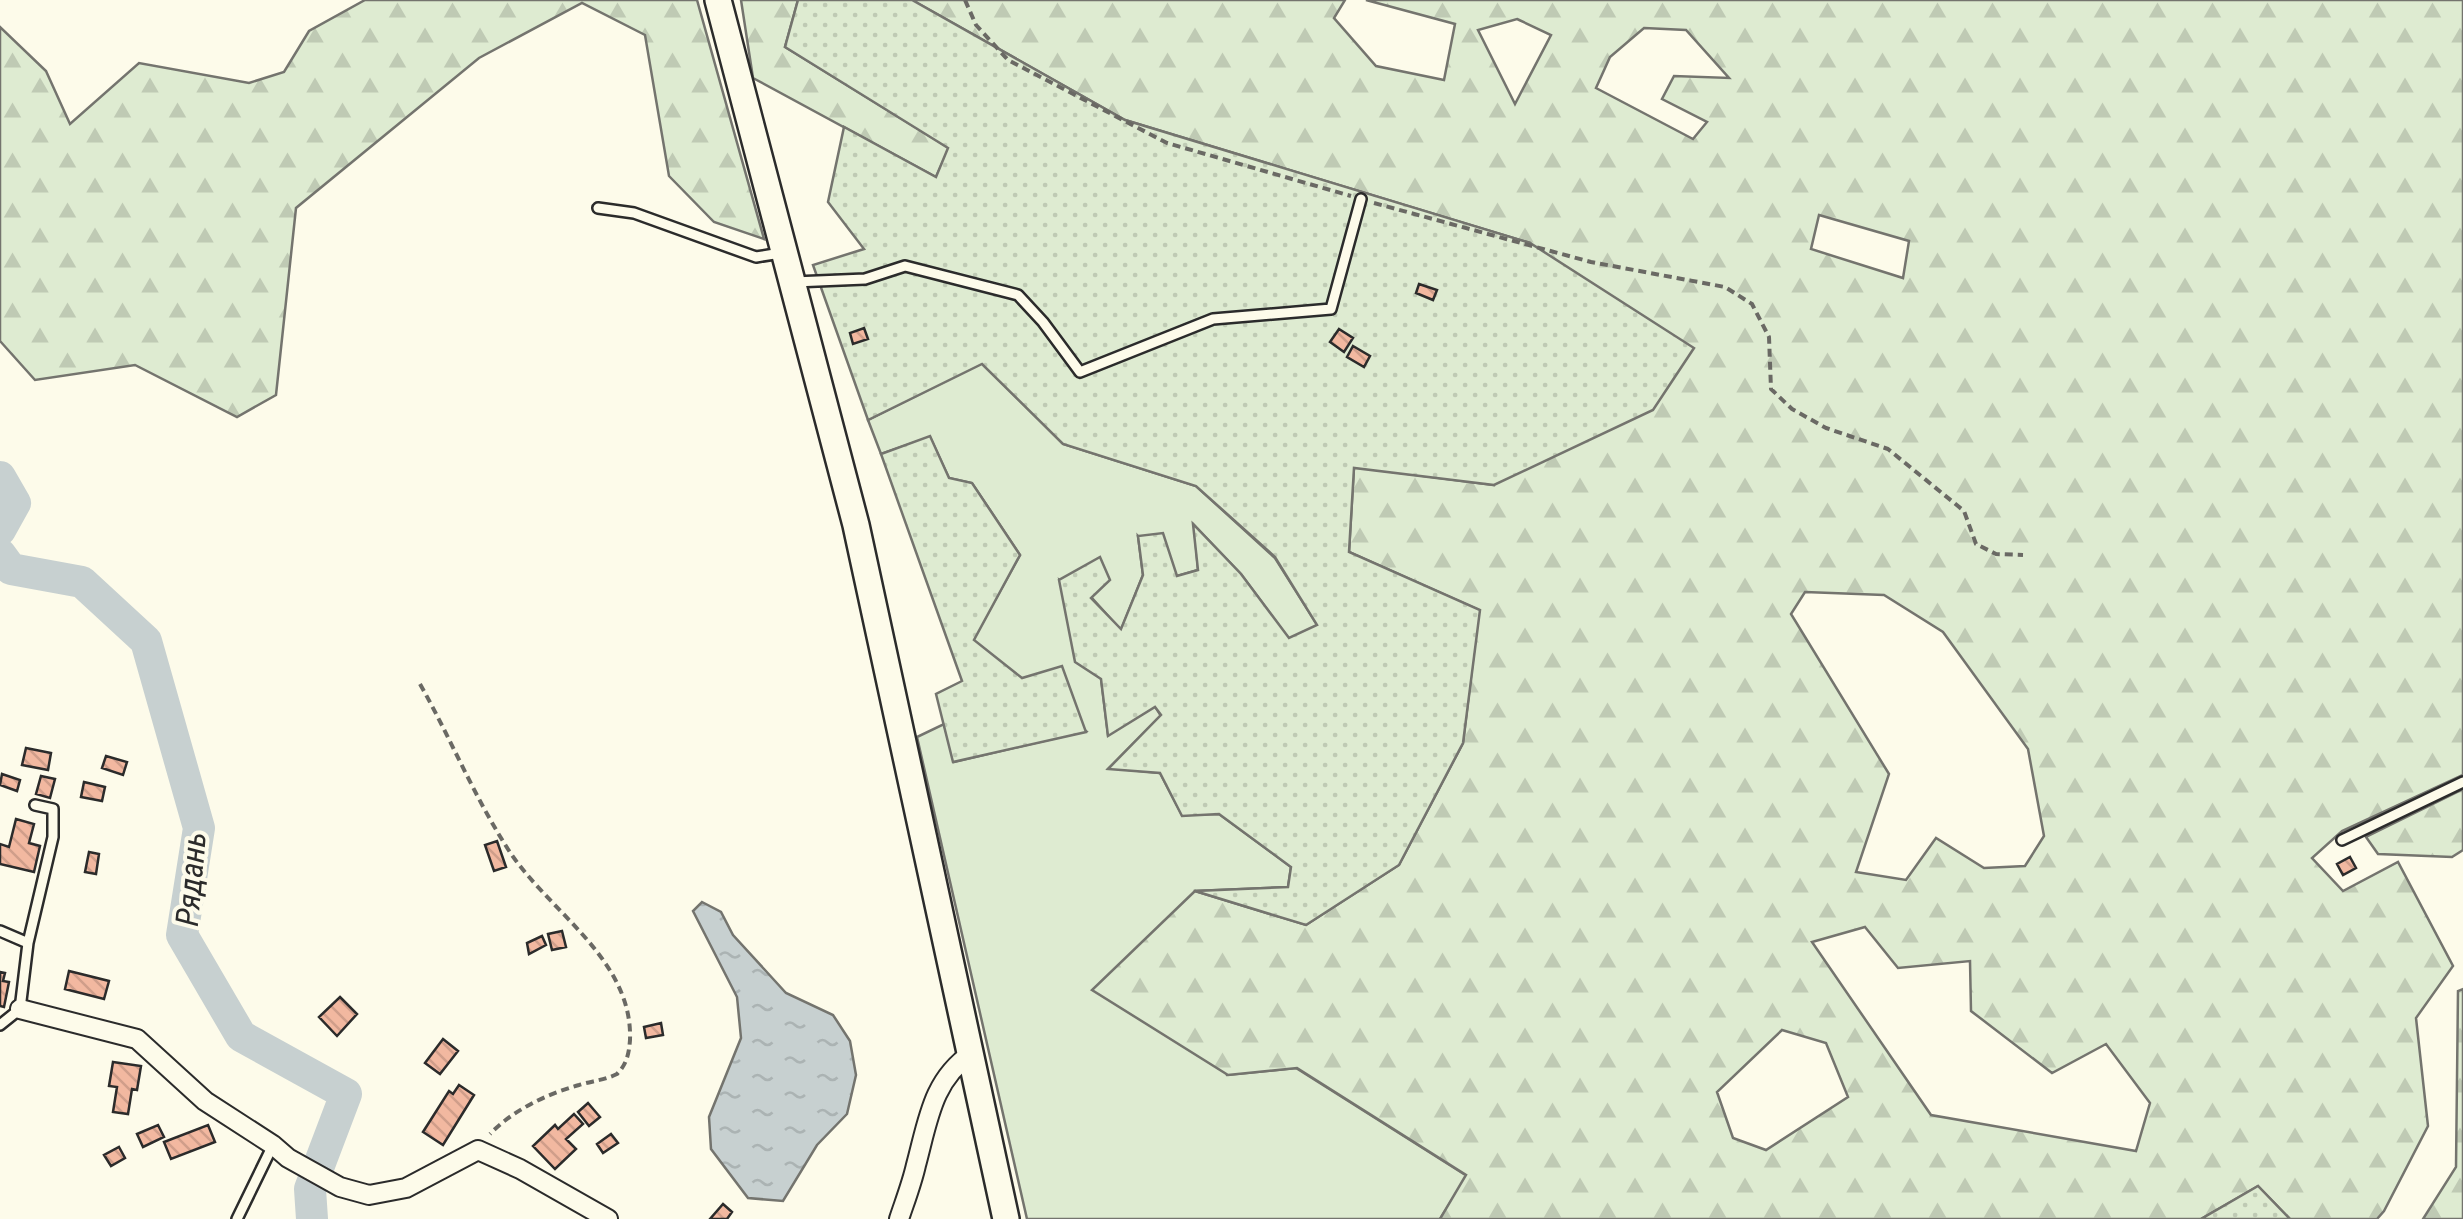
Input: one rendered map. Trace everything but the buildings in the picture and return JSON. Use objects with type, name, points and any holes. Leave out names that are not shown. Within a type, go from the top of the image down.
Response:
[{"type":"street","points":[[718,0],[856,525],[1006,1219]]},
{"type":"street","points":[[20,1009],[136,1039],[205,1101],[288,1158],[340,1187],[369,1195],[406,1188],[478,1150],[608,1219]]},
{"type":"street","points":[[899,1219],[940,1082],[972,1053]]},
{"type":"lane","points":[[791,282],[866,279],[905,266],[1018,295],[1080,372],[1213,319],[1330,309],[1361,199]]},
{"type":"lane","points":[[598,208],[634,213],[756,257],[784,253]]},
{"type":"lane","points":[[2342,840],[2463,782]]},
{"type":"lane","points":[[0,1025],[20,1009],[28,943],[53,838],[54,809],[35,805]]},
{"type":"lane","points":[[0,931],[28,943]]},
{"type":"lane","points":[[237,1219],[273,1145]]},
{"type":"path","points":[[966,0],[976,25],[1008,60],[1167,143],[1591,262],[1725,287],[1752,304],[1769,337],[1771,388],[1792,410],[1826,428],[1888,450],[1964,510],[1976,544],[1996,554],[2023,554]]},
{"type":"path","points":[[420,684],[508,850],[611,972],[630,1021],[629,1052],[618,1074],[576,1086],[524,1108],[491,1132],[478,1150]]},
{"type":"green space","points":[[365,0],[697,0],[764,239],[714,222],[669,176],[645,35],[582,3],[479,58],[296,208],[276,395],[237,417],[135,365],[35,380],[0,341],[0,27],[46,71],[70,124],[139,63],[249,83],[284,72],[309,31]]},
{"type":"green space","points":[[741,0],[798,0],[785,47],[949,148],[936,177],[753,78]]},
{"type":"green space","points":[[798,0],[912,0],[1125,120],[1530,243],[1694,348],[1653,410],[1494,485],[1354,468],[1349,552],[1480,610],[1463,743],[1399,865],[1306,925],[1195,891],[1288,887],[1291,867],[1219,814],[1182,816],[1160,773],[1108,769],[1161,715],[1155,707],[1108,736],[1101,679],[1075,662],[1059,580],[1100,557],[1110,580],[1091,598],[1121,629],[1143,575],[1138,536],[1163,533],[1177,576],[1198,570],[1193,524],[1241,574],[1289,638],[1317,625],[1275,557],[1196,486],[1063,444],[982,364],[868,420],[813,265],[864,249],[828,202],[844,127],[936,177],[948,148],[785,47]]},
{"type":"green space","points":[[912,0],[1345,0],[1334,18],[1376,66],[1444,80],[1455,24],[1366,0],[2463,0],[2463,775],[2342,831],[2312,858],[2343,891],[2398,862],[2453,966],[2416,1018],[2428,1126],[2384,1211],[2377,1219],[2290,1219],[2258,1186],[2201,1219],[1440,1219],[1466,1175],[1297,1068],[1228,1075],[1092,990],[1195,891],[1306,925],[1399,865],[1463,743],[1479,610],[1349,552],[1354,467],[1494,485],[1530,243],[1125,120]],"holes":[[[1517,19],[1551,35],[1515,104],[1478,30]],[[1644,28],[1686,30],[1729,78],[1674,76],[1662,99],[1707,122],[1693,139],[1596,88],[1610,57]],[[1819,215],[1909,241],[1903,278],[1811,249]],[[1805,592],[1884,595],[1943,632],[2028,749],[2044,836],[2025,866],[1984,868],[1936,838],[1906,880],[1856,872],[1889,774],[1791,614]],[[1865,927],[1898,968],[1970,961],[1971,1011],[2052,1073],[2106,1044],[2150,1103],[2136,1151],[1931,1115],[1812,942]],[[1782,1030],[1826,1043],[1848,1097],[1766,1150],[1733,1138],[1717,1092]]]},
{"type":"green space","points":[[982,363],[1063,444],[1196,486],[1275,558],[1318,626],[1289,639],[1241,574],[1194,525],[1198,570],[1177,576],[1138,536],[1143,575],[1121,630],[1091,597],[1060,580],[1101,678],[1108,735],[1155,706],[1161,716],[1109,768],[1160,773],[1182,815],[1219,814],[1291,867],[1288,887],[1195,891],[1227,1075],[1296,1068],[1467,1176],[1440,1219],[1027,1219],[917,737],[944,724],[954,762],[1086,731],[973,640],[1020,555],[972,483],[949,478],[930,437],[881,454],[868,420]]},
{"type":"green space","points":[[930,436],[949,478],[972,483],[1020,555],[974,640],[1022,678],[1062,666],[1086,732],[953,762],[936,694],[962,681],[881,454]]},
{"type":"green space","points":[[2463,789],[2463,850],[2452,857],[2378,854],[2366,837]]},
{"type":"green space","points":[[2463,989],[2463,1219],[2423,1219],[2456,1167],[2458,991]]},
{"type":"green space","points":[[2258,1186],[2290,1219],[2201,1219]]},
{"type":"water","points":[[702,902],[721,912],[733,935],[786,993],[833,1015],[850,1041],[856,1075],[847,1114],[817,1145],[783,1201],[748,1198],[711,1149],[709,1117],[741,1038],[737,997],[693,911]]},
{"type":"waterway","name":"Рядань","points":[[0,477],[15,503],[0,530]]},
{"type":"waterway","name":"Рядань","points":[[0,554],[11,569],[82,582],[146,641],[199,828],[182,935],[241,1036],[346,1094],[310,1189],[312,1219]]}]
